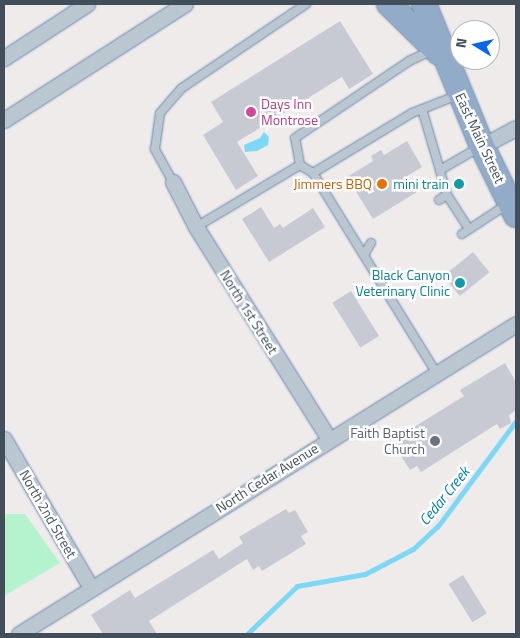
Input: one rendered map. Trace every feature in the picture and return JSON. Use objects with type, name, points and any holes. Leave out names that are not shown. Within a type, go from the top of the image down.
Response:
[{"type":"highway","points":[[389,4],[440,54]]},
{"type":"highway","name":"East Main Street","points":[[424,4],[440,54],[513,209]]},
{"type":"street","points":[[4,58],[87,4]]},
{"type":"street","points":[[4,120],[186,4]]},
{"type":"street","points":[[482,146],[516,128]]},
{"type":"street","name":"North 1st Street","points":[[173,182],[196,227],[329,439]]},
{"type":"street","name":"North Cedar Avenue","points":[[19,634],[516,324]]},
{"type":"street","name":"North 2nd Street","points":[[4,439],[92,588]]},
{"type":"lane","points":[[173,182],[155,149],[160,113],[182,88],[306,4]]},
{"type":"lane","points":[[300,166],[295,138],[409,61],[440,54]]},
{"type":"lane","points":[[313,173],[422,109],[460,94]]},
{"type":"lane","points":[[422,109],[447,195],[465,231],[513,209]]},
{"type":"lane","points":[[440,170],[482,146]]},
{"type":"lane","points":[[300,166],[313,173],[437,374]]},
{"type":"lane","points":[[196,227],[300,166]]},
{"type":"lane","points":[[439,200],[447,195]]},
{"type":"lane","points":[[364,254],[371,243]]},
{"type":"lane","points":[[375,274],[386,274]]},
{"type":"green space","points":[[4,514],[25,514],[60,563],[4,596]]},
{"type":"water","points":[[264,132],[269,137],[268,145],[257,151],[245,152],[244,145],[260,138]]},
{"type":"building","name":"Days Inn Montrose","points":[[340,21],[373,74],[349,89],[342,77],[237,142],[258,176],[236,190],[203,135],[223,122],[211,102]]},
{"type":"building","name":"Jimmers BBQ","points":[[407,141],[422,167],[407,176],[417,192],[373,219],[347,177],[373,161],[371,156],[381,150],[384,155]]},
{"type":"building","points":[[261,207],[274,228],[280,224],[283,228],[313,208],[325,227],[269,262],[242,219]]},
{"type":"building","name":"Black Canyon Veterinary Clinic","points":[[473,252],[489,272],[460,296],[443,276]]},
{"type":"building","points":[[351,291],[379,336],[360,348],[332,303]]},
{"type":"building","points":[[505,363],[516,382],[516,410],[509,415],[511,423],[500,429],[497,424],[421,472],[417,466],[410,470],[394,445],[400,441],[398,437],[464,396],[460,390]]},
{"type":"building","points":[[286,509],[289,513],[295,510],[308,532],[301,536],[306,544],[262,571],[259,566],[253,570],[247,559],[149,621],[157,634],[103,634],[91,615],[130,590],[135,598],[213,550],[219,559],[243,543],[239,537]]},
{"type":"building","points":[[463,575],[487,613],[472,622],[449,584]]},
{"type":"waterway","name":"Cedar Creek","points":[[247,634],[297,586],[365,574],[413,549],[438,526],[516,421]]},
{"type":"place","name":"Days Inn Montrose","points":[[251,112]]},
{"type":"place","name":"Jimmers BBQ","points":[[382,184]]},
{"type":"place","name":"mini train","points":[[459,184]]},
{"type":"place","name":"Black Canyon Veterinary Clinic","points":[[460,283]]},
{"type":"place","name":"Faith Baptist Church","points":[[435,441]]}]
